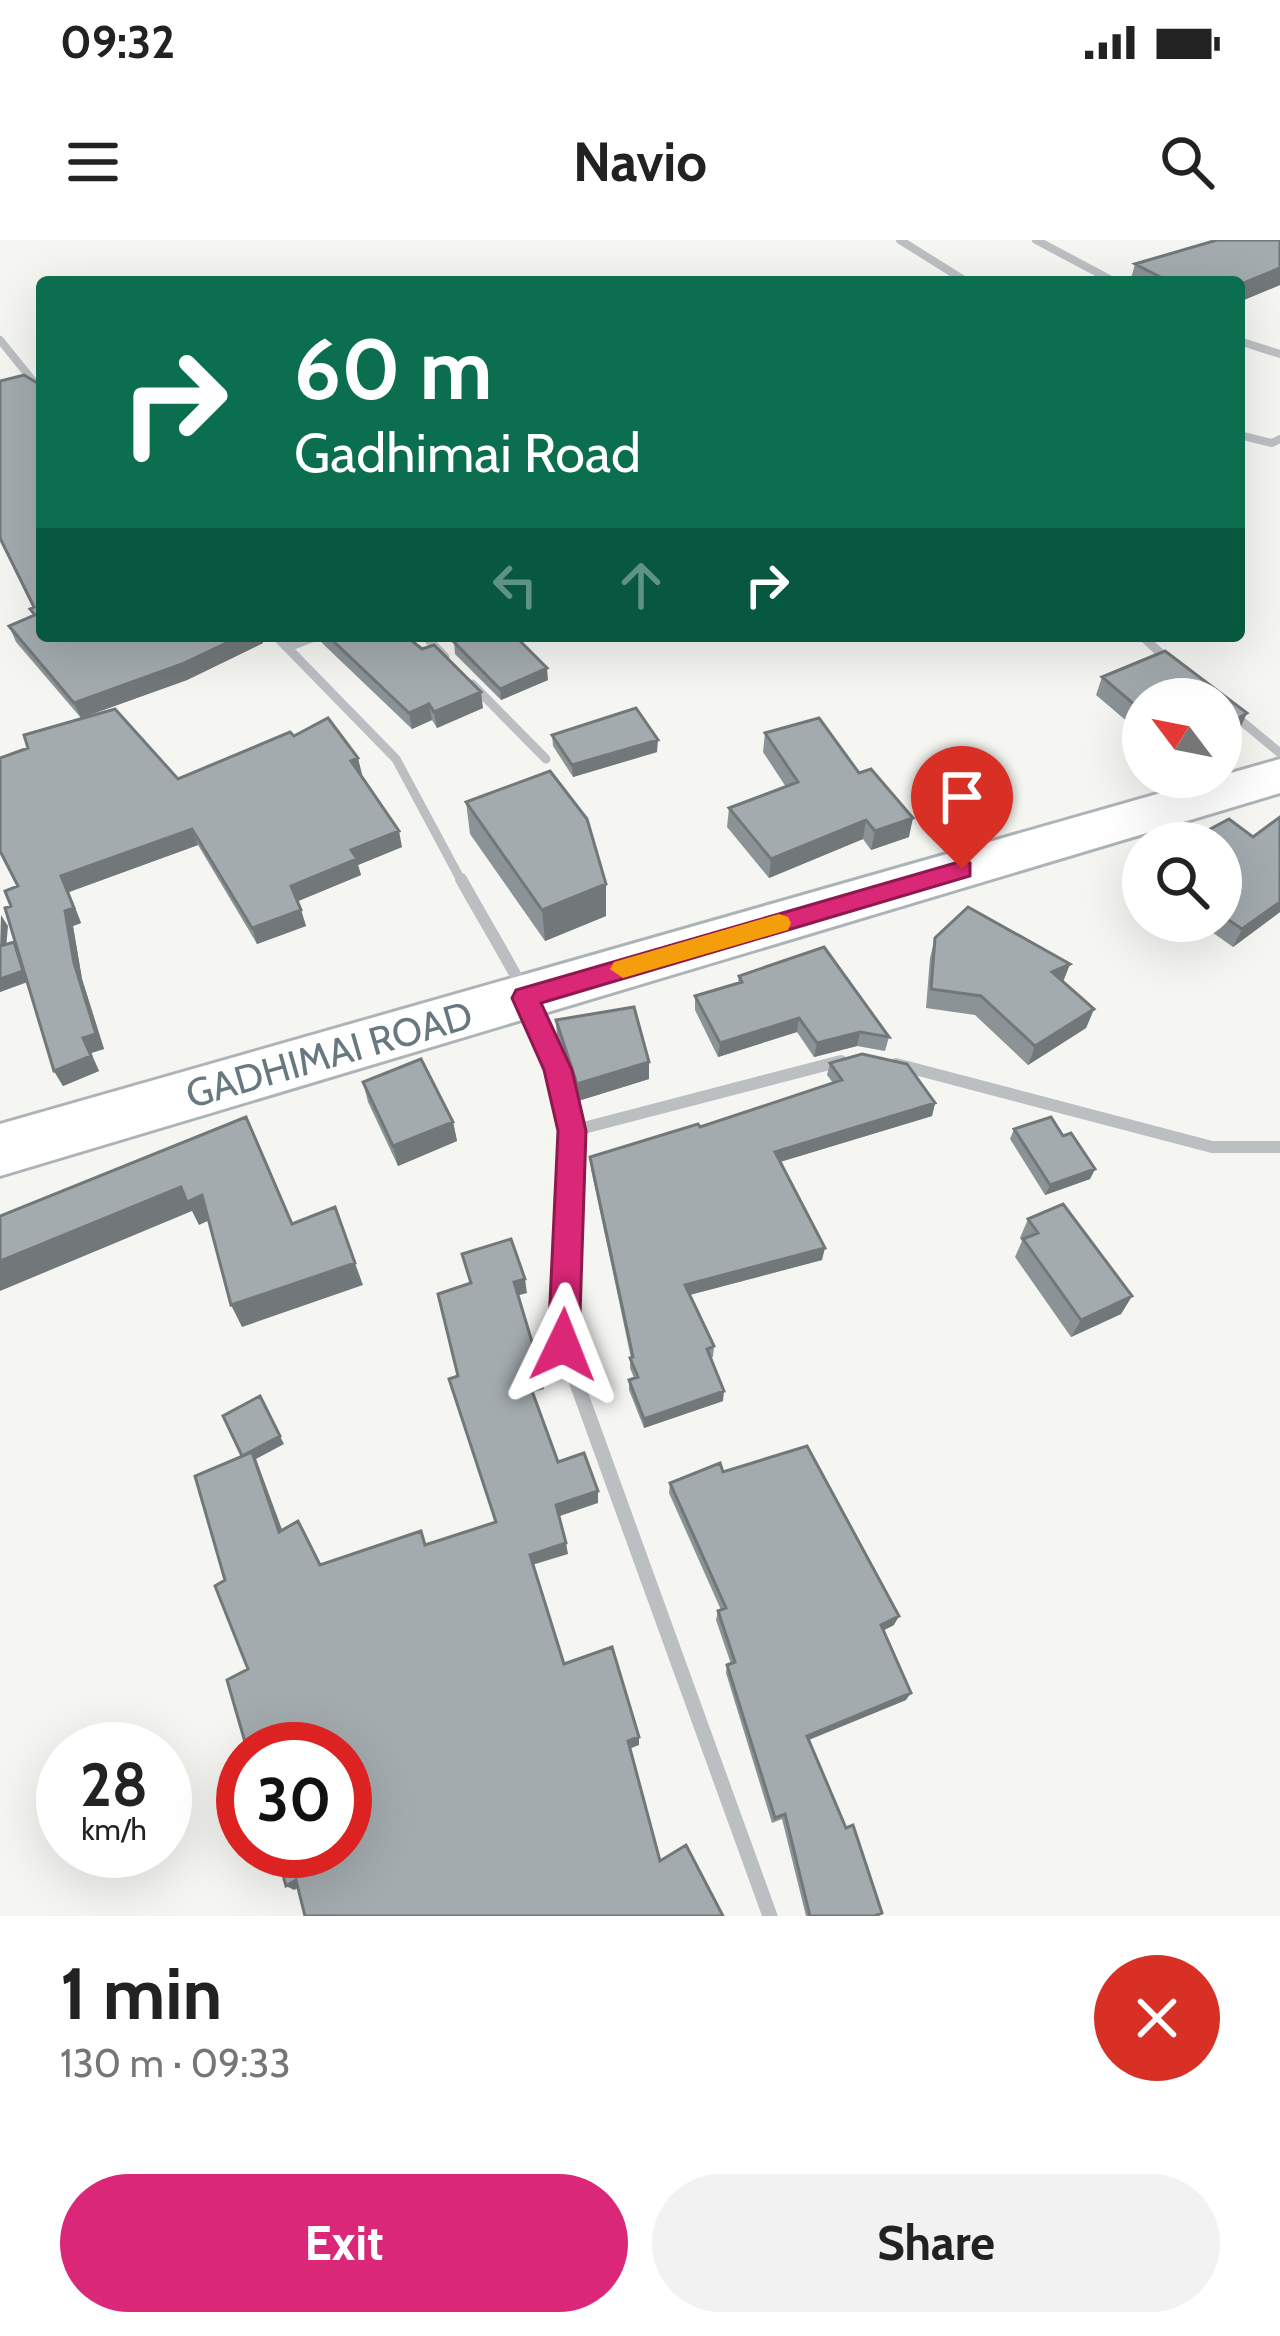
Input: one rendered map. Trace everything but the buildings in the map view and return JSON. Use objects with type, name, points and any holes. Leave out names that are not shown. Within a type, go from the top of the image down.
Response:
[{"type":"street","points":[[900,240],[957,276]]},
{"type":"street","points":[[1036,240],[1104,276]]},
{"type":"street","points":[[0,340],[36,385]]},
{"type":"street","points":[[1245,343],[1280,354]]},
{"type":"street","points":[[1245,436],[1272,443],[1280,439]]},
{"type":"street","points":[[283,642],[396,759],[525,998],[558,1070],[572,1131],[563,1345],[770,1916]]},
{"type":"street","points":[[288,647],[301,642]]},
{"type":"street","points":[[430,642],[451,663]]},
{"type":"street","points":[[1149,642],[1186,676]]},
{"type":"street","points":[[464,676],[546,759]]},
{"type":"street","points":[[1242,721],[1280,753]]},
{"type":"street","name":"GADHIMAI ROAD","points":[[0,1150],[1280,776]]},
{"type":"street","points":[[572,1131],[859,1056]]},
{"type":"street","points":[[883,1061],[1212,1147],[1280,1147]]},
{"type":"slow traffic","points":[[623,969],[779,923]]},
{"type":"route","points":[[563,1345],[572,1131],[558,1070],[525,998],[962,869]]}]
